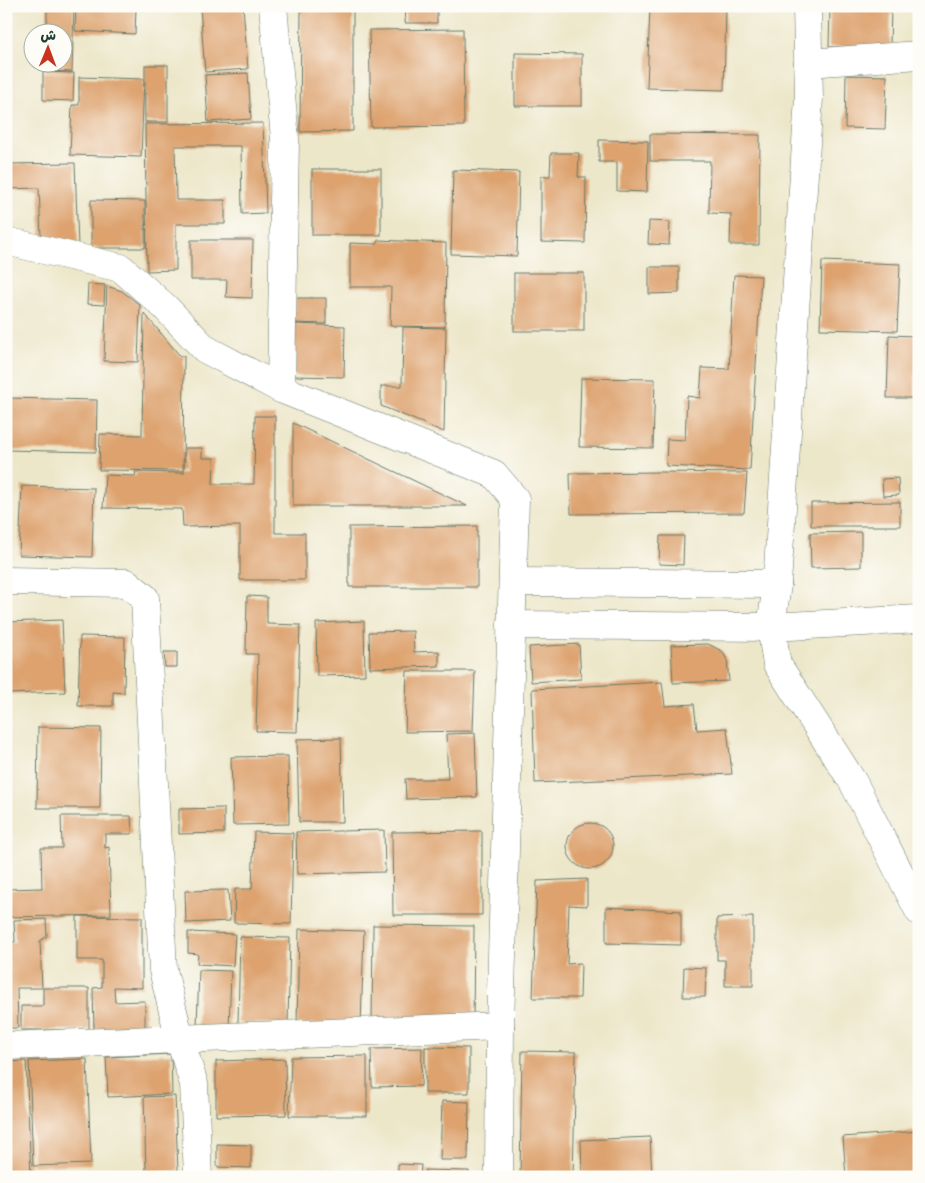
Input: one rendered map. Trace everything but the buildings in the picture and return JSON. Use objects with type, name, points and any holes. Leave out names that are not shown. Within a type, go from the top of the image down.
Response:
[{"type":"street","points":[[273,6],[285,139],[281,389]]},
{"type":"street","points":[[807,6],[809,98],[777,584],[771,627],[777,664],[854,782],[919,911]]},
{"type":"street","points":[[808,63],[919,55]]},
{"type":"street","points":[[6,242],[122,268],[165,307],[205,349],[281,389],[494,474],[516,499],[500,1026],[499,1177]]},
{"type":"street","points":[[6,581],[127,583],[145,598],[163,970],[180,1040],[194,1084],[198,1177]]},
{"type":"street","points":[[514,582],[777,584]]},
{"type":"street","points":[[511,625],[771,627],[919,619]]},
{"type":"street","points":[[6,1046],[500,1026]]}]
